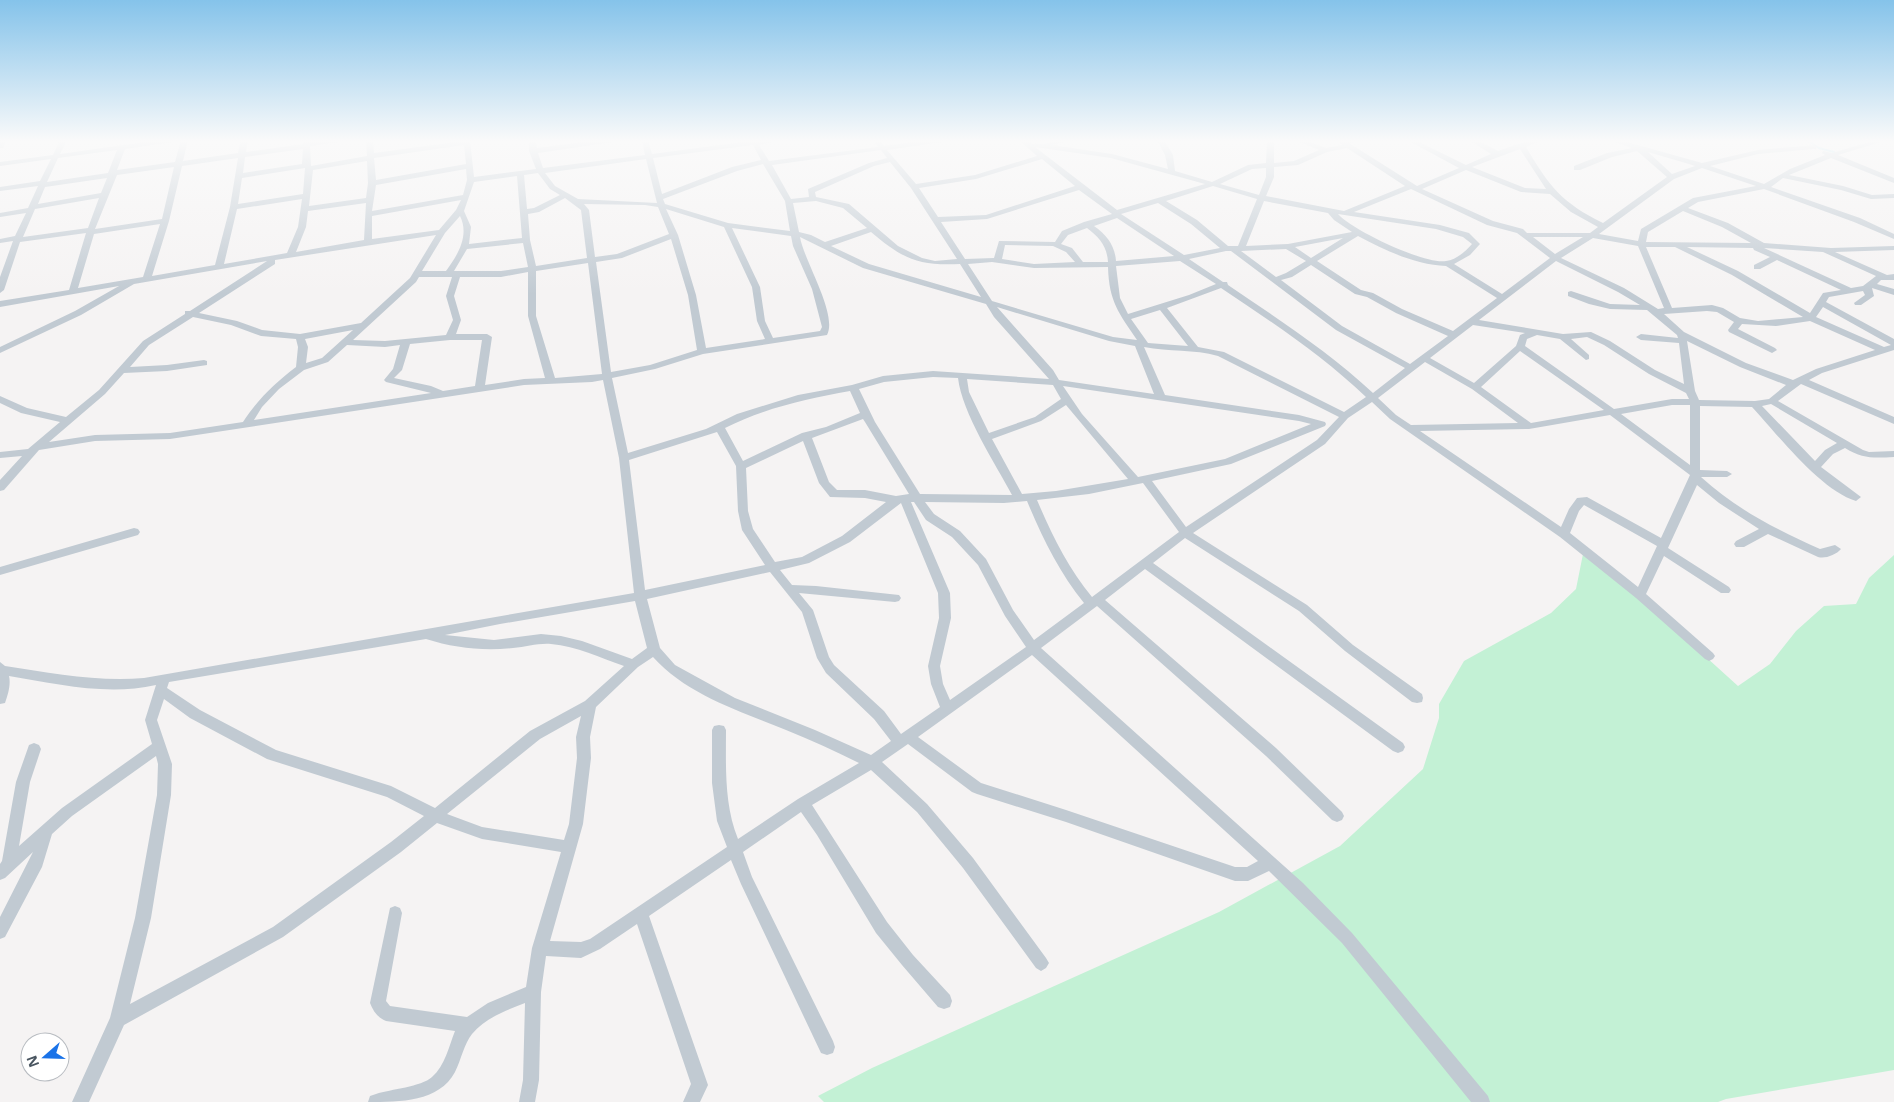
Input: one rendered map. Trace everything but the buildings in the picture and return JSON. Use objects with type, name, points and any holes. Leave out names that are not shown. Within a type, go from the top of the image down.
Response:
[{"type":"street","points":[[0,290],[3,270],[40,191]]},
{"type":"street","points":[[73,292],[91,231],[106,191]]},
{"type":"street","points":[[146,279],[164,221],[171,191]]},
{"type":"street","points":[[219,267],[237,191]]},
{"type":"street","points":[[290,256],[302,227],[306,209],[306,191]]},
{"type":"street","points":[[368,242],[368,214],[371,191]]},
{"type":"street","points":[[247,423],[259,405],[276,387],[301,368],[325,360],[348,342],[363,325],[417,274],[442,232],[460,212],[468,191]]},
{"type":"street","points":[[521,191],[526,240],[532,269],[532,316],[551,381]]},
{"type":"street","points":[[557,191],[570,198],[585,210],[607,377],[624,458],[640,596],[654,650],[671,668],[704,688],[872,762],[922,808],[962,856],[1041,963]]},
{"type":"street","points":[[659,191],[663,212],[674,235],[692,294],[702,352]]},
{"type":"street","points":[[523,212],[536,210],[570,198],[645,203],[662,202],[686,191]]},
{"type":"street","points":[[0,455],[95,438],[170,436],[346,408],[406,402],[480,388],[607,377],[652,367],[702,352],[826,331],[816,288],[798,246],[789,201],[783,191]]},
{"type":"street","points":[[811,191],[813,199]]},
{"type":"street","points":[[917,191],[997,315],[1050,372],[1067,399],[1140,479],[1185,533],[1303,608],[1349,648],[1417,698]]},
{"type":"street","points":[[935,220],[987,217],[1066,191]]},
{"type":"street","points":[[1086,191],[1298,336],[1373,397],[1383,408],[1564,534],[1640,595],[1709,656]]},
{"type":"street","points":[[1054,244],[1058,243],[1065,233],[1087,224],[1189,191]]},
{"type":"street","points":[[1240,191],[1263,198],[1331,211],[1437,227],[1466,235],[1473,240],[1476,244],[1473,248],[1448,264]]},
{"type":"street","points":[[1233,248],[1265,191]]},
{"type":"street","points":[[1344,212],[1403,191]]},
{"type":"street","points":[[1421,191],[1490,223],[1526,235],[1555,258],[1654,309],[1682,338],[1743,365],[1797,382],[1894,421]]},
{"type":"street","points":[[1526,191],[1550,192],[1562,203],[1603,226]]},
{"type":"street","points":[[806,435],[824,483],[834,494],[865,494],[900,499],[1024,497],[1089,490],[1227,462],[1326,426],[1344,416],[1373,397],[1555,258],[1592,235],[1651,191]]},
{"type":"street","points":[[1670,310],[1641,244],[1644,232],[1696,200],[1742,191]]},
{"type":"street","points":[[1777,191],[1858,220],[1894,237]]},
{"type":"street","points":[[1854,191],[1871,197],[1894,196]]},
{"type":"street","points":[[0,215],[105,195]]},
{"type":"street","points":[[234,207],[306,196]]},
{"type":"street","points":[[368,214],[466,197]]},
{"type":"street","points":[[789,201],[813,199],[846,206],[895,248],[920,260],[935,263],[998,260],[1034,266],[1114,264],[1183,258],[1233,248],[1288,246],[1358,233]]},
{"type":"street","points":[[306,209],[370,200]]},
{"type":"street","points":[[1161,200],[1233,248],[1339,328],[1411,368]]},
{"type":"street","points":[[662,202],[727,225],[796,234],[825,245],[866,266],[913,282],[988,301],[1112,339],[1180,350],[1207,350],[1238,361],[1344,416]]},
{"type":"street","points":[[1682,208],[1725,225],[1764,246]]},
{"type":"street","points":[[1331,211],[1337,221],[1358,233],[1417,258],[1433,263],[1448,264],[1503,298]]},
{"type":"street","points":[[450,337],[457,320],[450,296],[453,273],[466,247],[465,220],[460,212]]},
{"type":"street","points":[[0,241],[164,221]]},
{"type":"street","points":[[1087,224],[1104,238],[1109,246],[1114,264],[1116,299],[1128,317],[1141,344],[1161,398]]},
{"type":"street","points":[[727,225],[756,288],[761,321],[770,341]]},
{"type":"street","points":[[825,245],[872,229]]},
{"type":"street","points":[[0,304],[368,242],[442,232]]},
{"type":"street","points":[[1274,280],[1289,275],[1358,233]]},
{"type":"street","points":[[417,274],[501,274],[625,255],[674,235]]},
{"type":"street","points":[[1526,235],[1592,235],[1641,244],[1752,245],[1820,249],[1894,248]]},
{"type":"street","points":[[466,247],[526,240]]},
{"type":"street","points":[[998,260],[1000,245],[1006,242],[1054,244],[1069,250],[1082,266]]},
{"type":"street","points":[[1676,245],[1735,273],[1811,318],[1882,350]]},
{"type":"street","points":[[1752,245],[1850,291]]},
{"type":"street","points":[[1288,246],[1358,292],[1370,295],[1454,335]]},
{"type":"street","points":[[1820,249],[1889,277]]},
{"type":"street","points":[[1757,267],[1777,257]]},
{"type":"street","points":[[0,487],[34,449],[102,392],[146,343],[188,313],[276,259]]},
{"type":"street","points":[[1571,294],[1597,306],[1615,309],[1654,309],[1682,312],[1712,308],[1740,321],[1778,323],[1811,318],[1822,304],[1822,298],[1826,295],[1869,287],[1889,277]]},
{"type":"street","points":[[0,350],[120,292],[132,282]]},
{"type":"street","points":[[1128,317],[1162,307],[1224,284]]},
{"type":"street","points":[[1869,287],[1894,292]]},
{"type":"street","points":[[1858,303],[1870,296],[1869,287]]},
{"type":"street","points":[[1822,304],[1894,343]]},
{"type":"street","points":[[1162,307],[1195,349]]},
{"type":"street","points":[[188,313],[234,323],[260,333],[300,337],[363,325]]},
{"type":"street","points":[[1740,321],[1732,330],[1772,350]]},
{"type":"street","points":[[1472,322],[1484,326],[1517,328],[1535,333],[1564,337],[1588,334],[1652,372],[1690,391]]},
{"type":"street","points":[[1475,387],[1512,357],[1520,347],[1523,337],[1535,333]]},
{"type":"street","points":[[300,337],[303,347],[301,368]]},
{"type":"street","points":[[348,342],[378,344],[450,337],[487,337],[480,388]]},
{"type":"street","points":[[1564,337],[1586,357]]},
{"type":"street","points":[[1641,337],[1682,338]]},
{"type":"street","points":[[1640,595],[1695,475],[1695,402],[1690,391],[1682,338]]},
{"type":"street","points":[[406,342],[397,370],[389,380],[428,388],[441,394]]},
{"type":"street","points":[[1520,347],[1610,411],[1695,475],[1737,511],[1766,530],[1818,553],[1823,554],[1835,549]]},
{"type":"street","points":[[1412,428],[1460,426],[1507,428],[1529,426],[1672,402],[1755,404],[1772,401],[1797,382],[1819,371],[1894,347]]},
{"type":"street","points":[[1424,358],[1475,387],[1529,426]]},
{"type":"street","points":[[121,370],[167,368],[204,363]]},
{"type":"street","points":[[624,458],[719,426],[740,416],[801,397],[853,388],[904,376],[933,374],[1055,382],[1299,418],[1326,426]]},
{"type":"street","points":[[962,376],[964,392],[987,437],[1075,584],[1260,745],[1271,752],[1338,816]]},
{"type":"street","points":[[853,388],[866,414],[930,517],[956,534],[982,562],[1008,613],[1034,648],[1298,888],[1347,938],[1482,1102]]},
{"type":"street","points":[[0,399],[24,411],[68,420]]},
{"type":"street","points":[[987,437],[1038,419],[1067,399]]},
{"type":"street","points":[[1772,401],[1844,444],[1868,455],[1894,454]]},
{"type":"street","points":[[1755,404],[1789,443],[1843,490],[1856,497]]},
{"type":"street","points":[[740,466],[806,435],[830,429],[866,414]]},
{"type":"street","points":[[719,426],[732,447],[740,466],[743,484],[743,511],[748,530],[772,568],[807,610],[823,658],[830,669],[903,739],[977,788],[1066,816],[1234,874],[1248,874],[1269,863]]},
{"type":"street","points":[[540,948],[580,950],[641,914],[803,803],[872,762],[946,707],[1034,648],[1093,601],[1146,564],[1185,533],[1321,442],[1326,426]]},
{"type":"street","points":[[1816,466],[1829,452],[1844,444]]},
{"type":"street","points":[[1695,475],[1727,474]]},
{"type":"street","points":[[0,700],[4,681],[1,668],[114,686],[144,683],[162,684],[500,619],[640,596],[772,568],[805,560],[831,548],[900,499]]},
{"type":"street","points":[[900,499],[944,593],[945,618],[934,666],[937,684],[946,707]]},
{"type":"street","points":[[1564,534],[1574,509],[1581,501],[1587,501],[1663,547],[1724,590]]},
{"type":"street","points":[[1740,544],[1766,530]]},
{"type":"street","points":[[0,571],[134,532]]},
{"type":"street","points":[[1146,564],[1398,747]]},
{"type":"street","points":[[789,589],[811,588],[865,597],[894,598]]},
{"type":"street","points":[[427,634],[463,643],[498,644],[542,638],[564,640],[634,664]]},
{"type":"street","points":[[118,1019],[278,932],[437,816],[511,752],[534,735],[590,705],[634,664],[654,650]]},
{"type":"street","points":[[80,1102],[118,1019],[141,928],[151,861],[160,826],[165,764],[151,720],[162,684]]},
{"type":"street","points":[[162,684],[195,714],[272,755],[392,792],[437,816],[482,833],[568,847]]},
{"type":"street","points":[[527,1102],[531,1080],[534,992],[540,948],[577,814],[584,758],[583,736],[590,705]]},
{"type":"street","points":[[719,730],[719,784],[723,812],[735,850],[746,879],[827,1048]]},
{"type":"street","points":[[4,869],[47,828],[160,745]]},
{"type":"street","points":[[4,869],[23,782],[34,748]]},
{"type":"street","points":[[803,803],[818,822],[874,917],[910,963],[944,1001]]},
{"type":"street","points":[[0,932],[37,862],[47,828]]},
{"type":"street","points":[[395,913],[378,1004],[381,1009],[386,1013],[467,1026]]},
{"type":"street","points":[[641,914],[700,1085],[692,1102]]},
{"type":"street","points":[[376,1102],[437,1084],[448,1069],[467,1026],[476,1018],[534,992]]},
{"type":"green space","points":[[1583,554],[1664,619],[1738,686],[1770,664],[1796,631],[1824,606],[1856,604],[1869,578],[1894,555],[1894,1070],[1726,1099],[1718,1102],[824,1102],[818,1096],[872,1068],[1219,912],[1340,846],[1423,769],[1439,718],[1439,704],[1464,661],[1551,613],[1576,589]]}]
